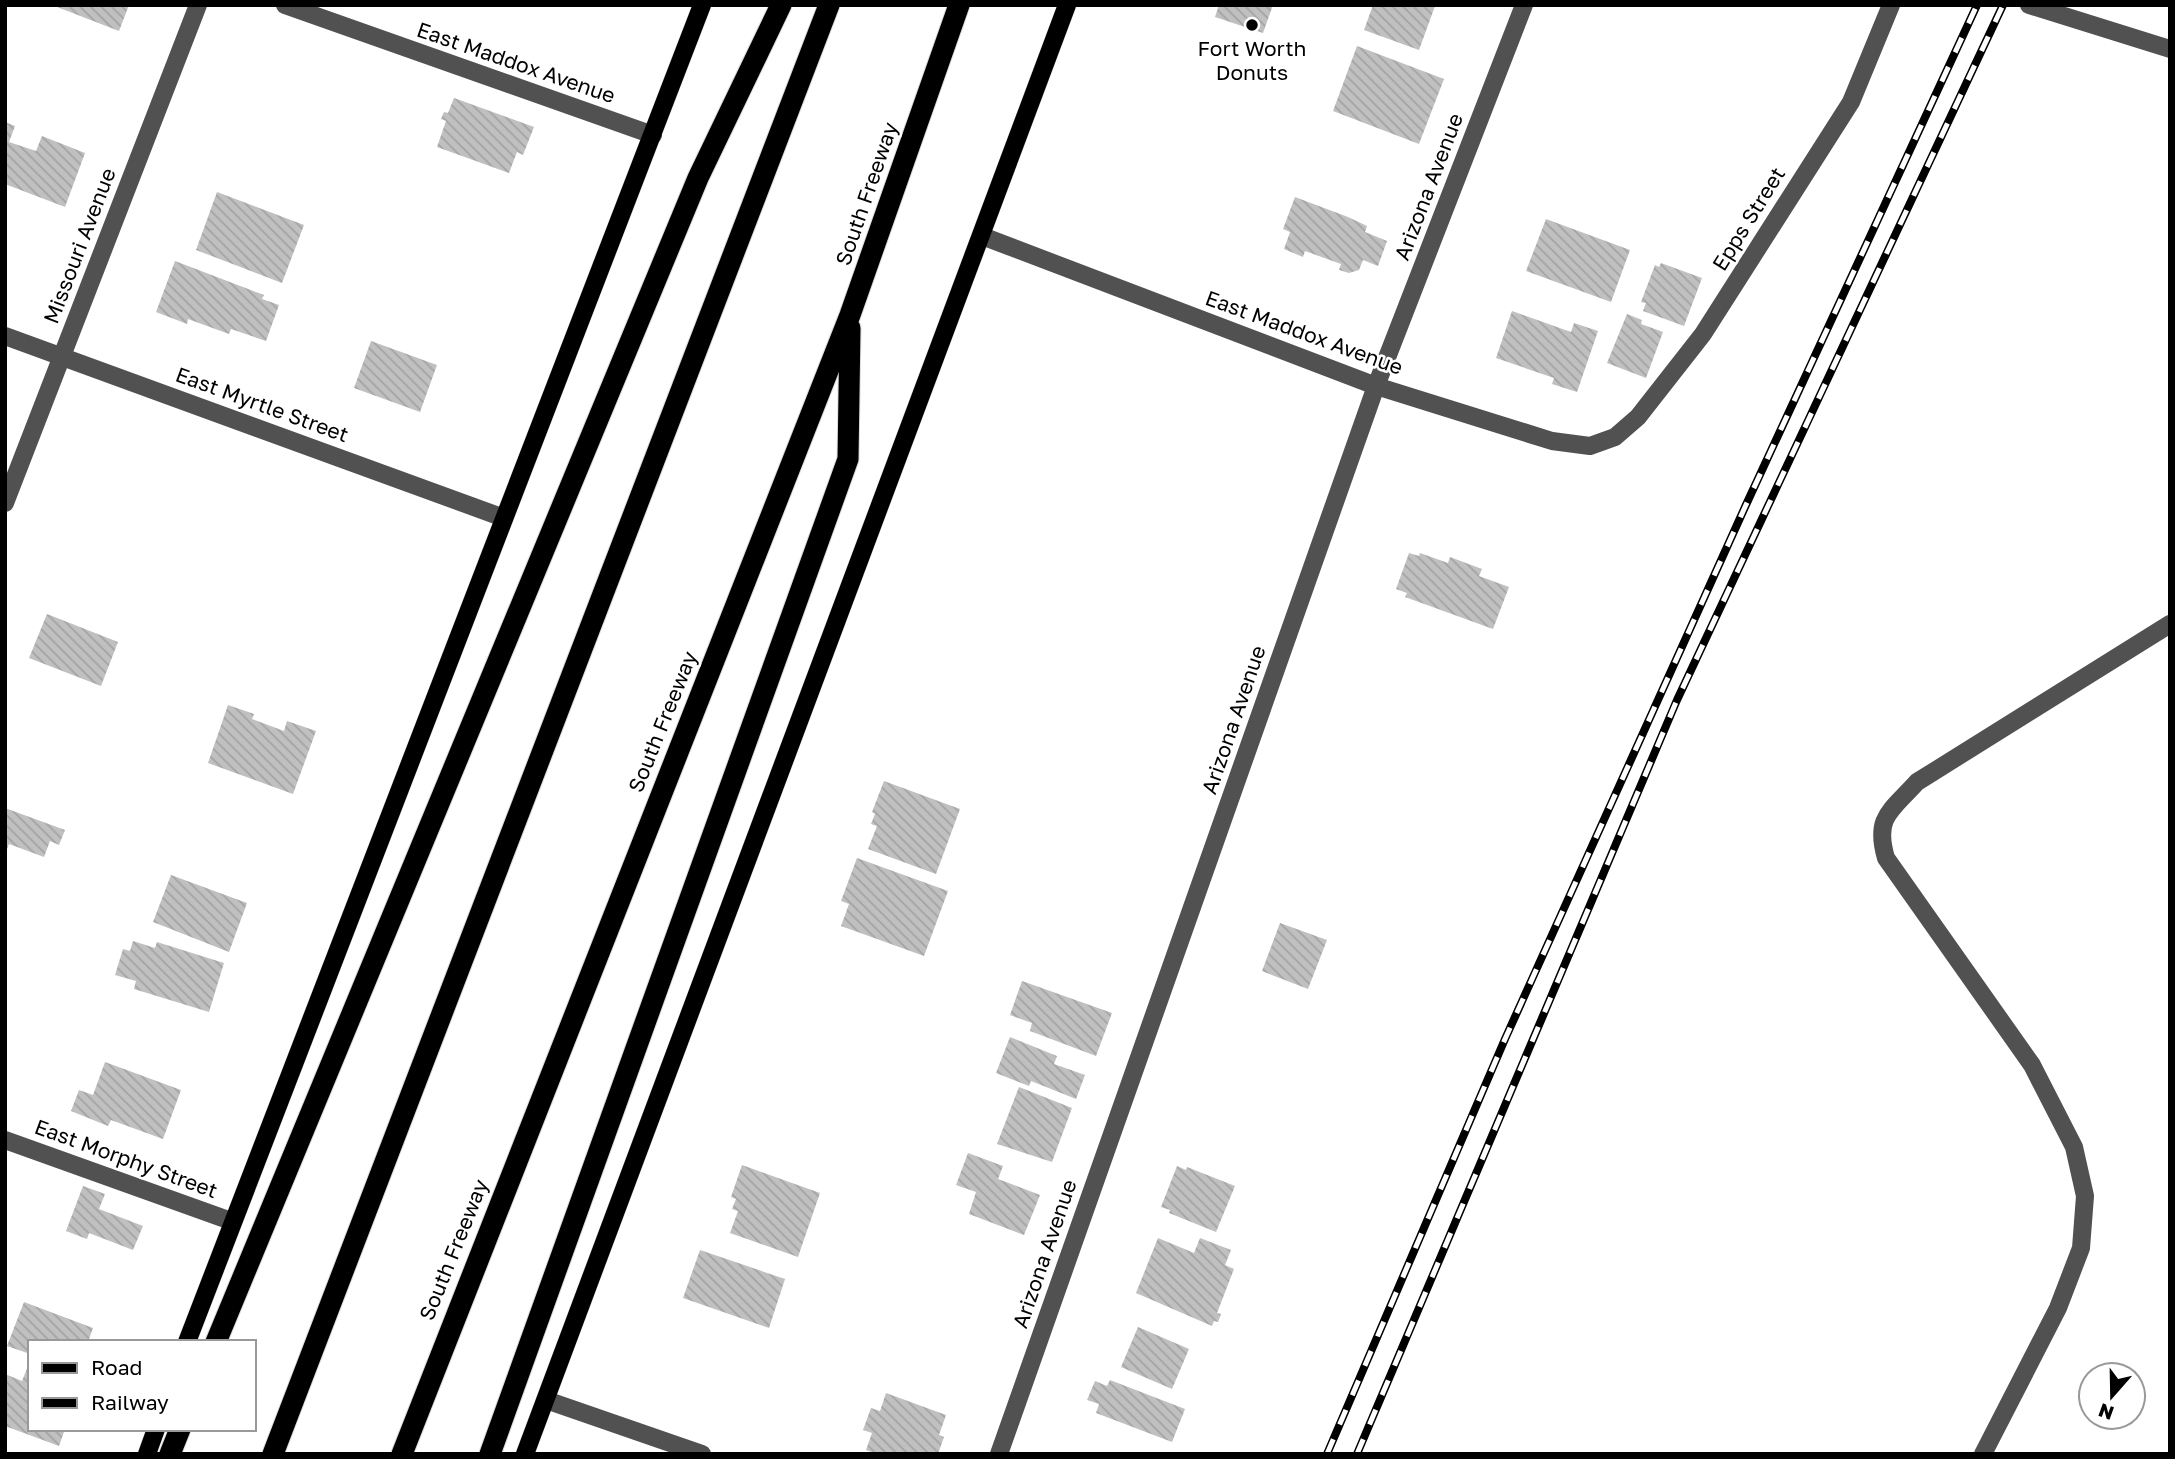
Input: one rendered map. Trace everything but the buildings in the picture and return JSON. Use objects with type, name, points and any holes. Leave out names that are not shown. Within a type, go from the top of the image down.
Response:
[{"type":"highway","points":[[217,1340],[693,191],[781,5]]},
{"type":"highway","points":[[273,1454],[829,5]]},
{"type":"highway","name":"South Freeway","points":[[402,1454],[850,315],[959,5]]},
{"type":"highway","points":[[490,1454],[848,460],[850,315]]},
{"type":"highway","points":[[170,1454],[179,1431]]},
{"type":"main road","points":[[188,1340],[231,1221],[702,5]]},
{"type":"main road","points":[[525,1454],[1067,5]]},
{"type":"main road","points":[[147,1454],[155,1431]]},
{"type":"street","name":"Missouri Avenue","points":[[5,503],[198,5]]},
{"type":"street","name":"East Maddox Avenue","points":[[285,5],[653,135]]},
{"type":"street","name":"Arizona Avenue","points":[[999,1454],[1376,386],[1524,5]]},
{"type":"street","name":"Epps Street","points":[[1615,437],[1638,417],[1717,311],[1851,102],[1891,5]]},
{"type":"street","points":[[2029,5],[2170,49]]},
{"type":"street","name":"East Maddox Avenue","points":[[982,236],[1376,386],[1552,441],[1590,446],[1615,437]]},
{"type":"street","name":"East Myrtle Street","points":[[5,336],[504,518]]},
{"type":"street","points":[[1983,1454],[2058,1308],[2081,1248],[2085,1196],[2074,1147],[2032,1065],[1886,858],[1879,836],[1885,817],[1917,782],[2170,624]]},
{"type":"street","name":"East Morphy Street","points":[[5,1140],[231,1221]]},
{"type":"street","points":[[546,1400],[702,1454]]},
{"type":"railway","points":[[1327,1454],[1505,1039],[1745,507],[1977,5]]},
{"type":"railway","points":[[1357,1454],[1677,700],[2003,5]]},
{"type":"place","name":"Fort Worth Donuts","points":[[1252,25]]}]
